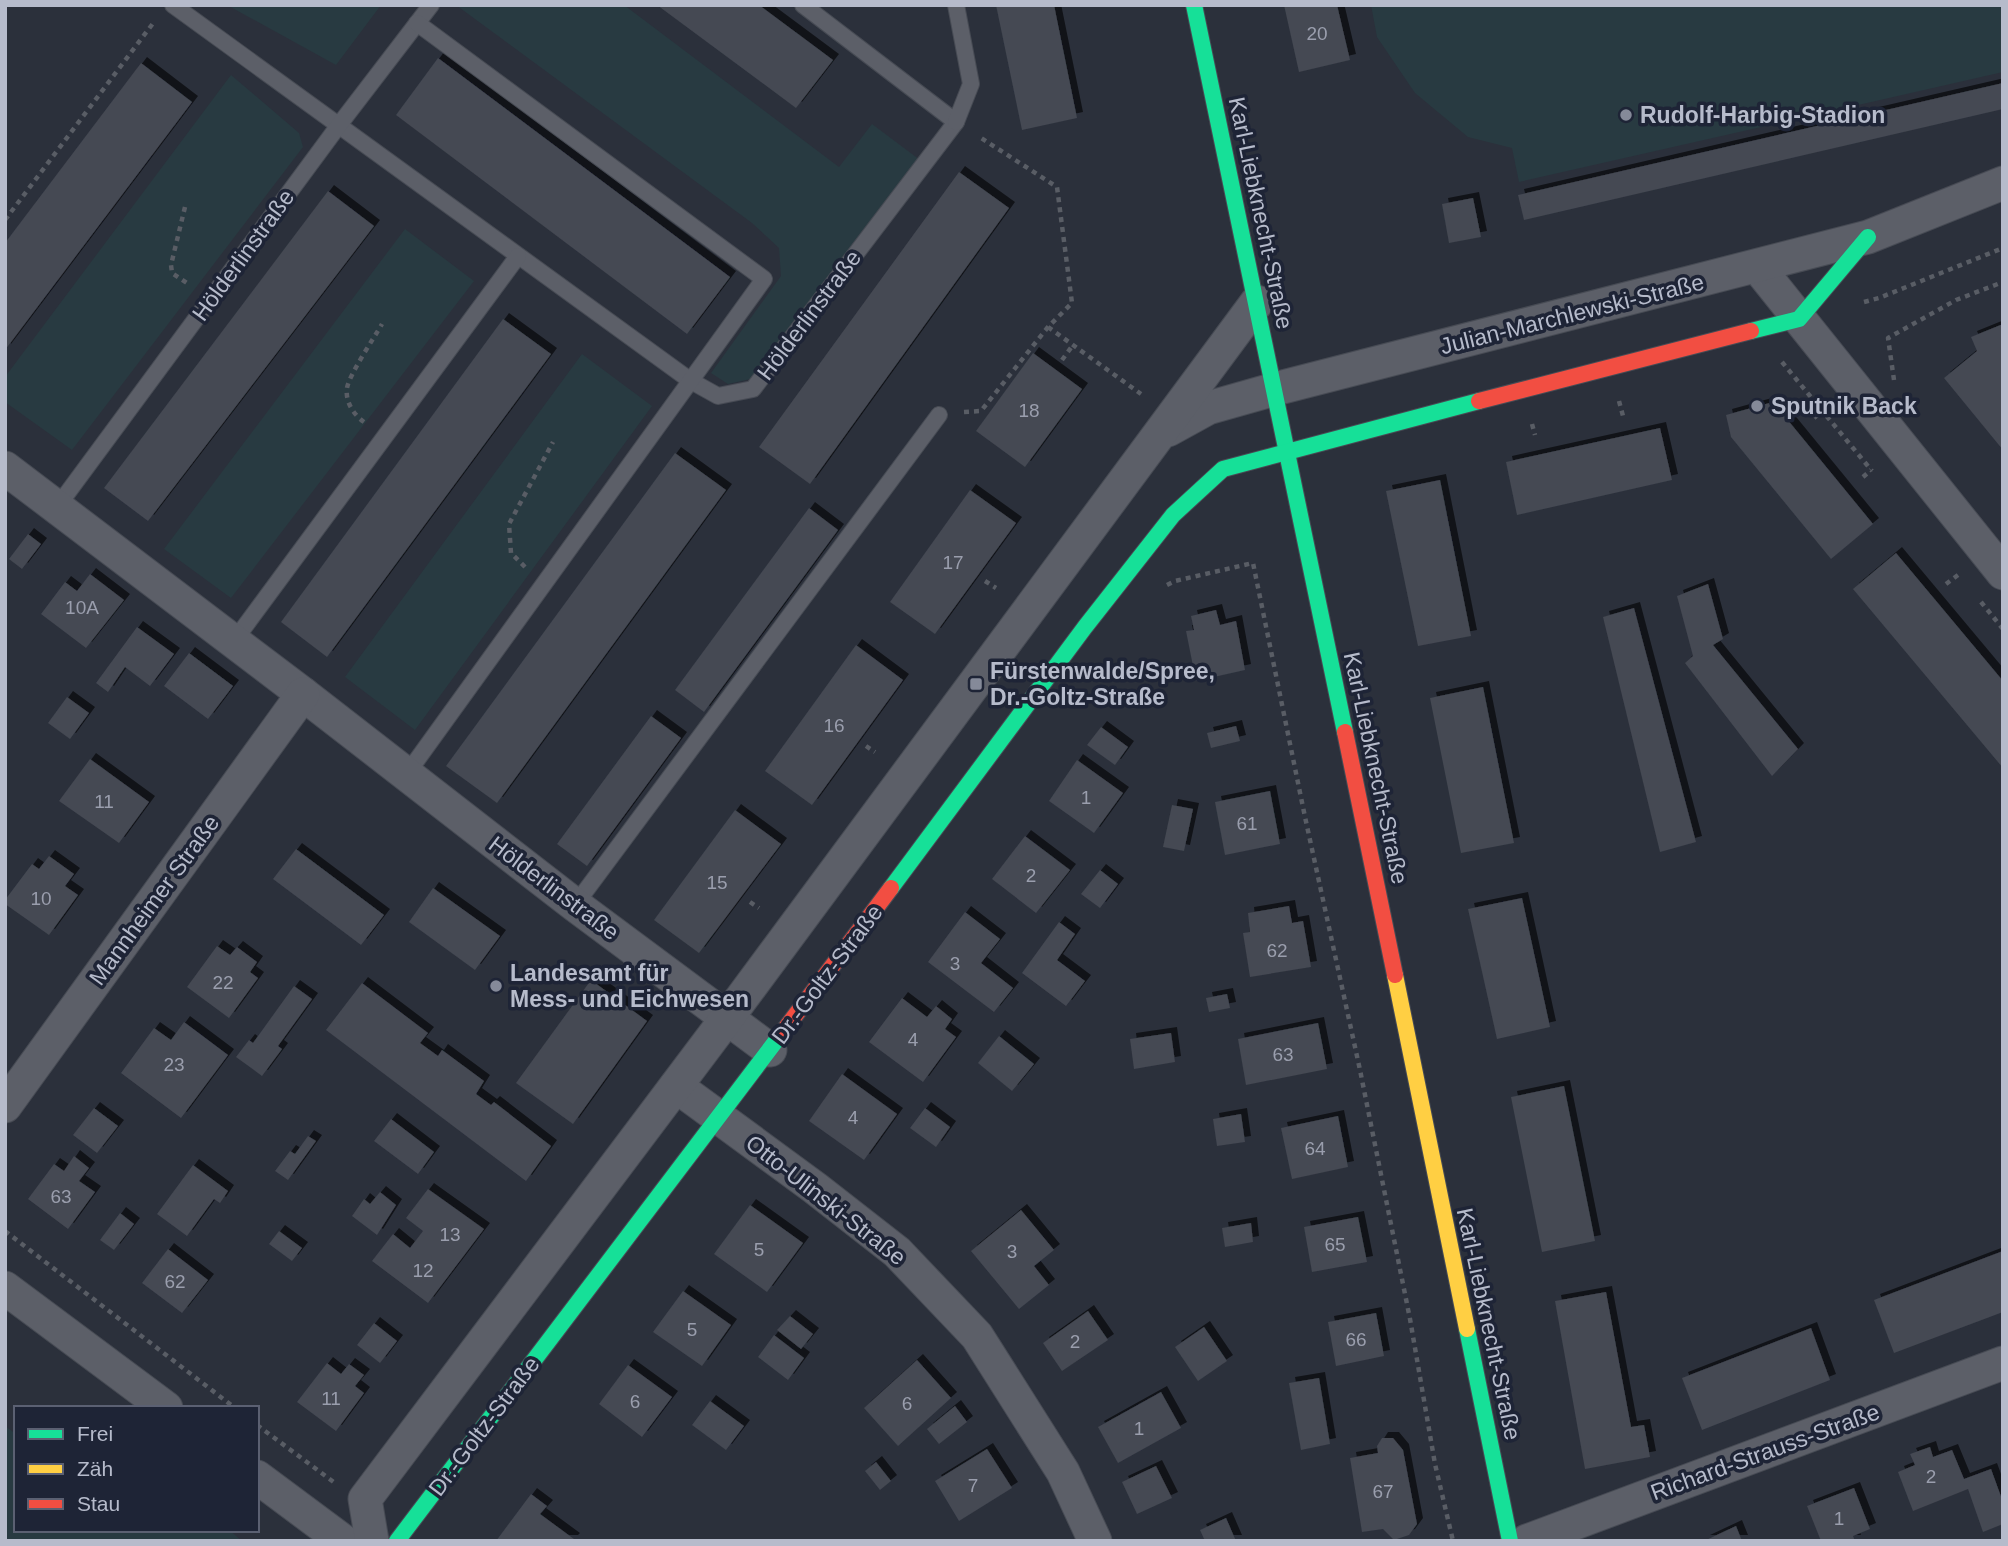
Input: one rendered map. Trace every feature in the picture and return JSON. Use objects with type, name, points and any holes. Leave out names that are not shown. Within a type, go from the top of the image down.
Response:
[{"type":"street","name":"Karl-Liebknecht-Straße","points":[[1194,5],[1288,450],[1510,1541]]},
{"type":"street","name":"Julian-Marchlewski-Straße","points":[[1275,389],[1868,237],[2003,183]]},
{"type":"street","name":"Julian-Marchlewski-Straße","points":[[1799,319],[1868,237]]},
{"type":"street","points":[[1758,266],[2003,573]]},
{"type":"street","points":[[372,1541],[365,1499],[727,1018],[1257,302]]},
{"type":"street","points":[[1288,450],[1799,319]]},
{"type":"street","points":[[1160,434],[1208,408],[1275,389]]},
{"type":"street","name":"Dr.-Goltz-Straße","points":[[397,1541],[770,1050],[1077,638],[1173,515],[1223,468],[1288,450]]},
{"type":"street","name":"Hölderlinstraße","points":[[5,468],[575,905],[770,1050]]},
{"type":"street","name":"Mannheimer Straße","points":[[5,1105],[303,694]]},
{"type":"street","name":"Otto-Ulinski-Straße","points":[[676,1086],[897,1252],[977,1336],[1063,1472],[1095,1541]]},
{"type":"street","points":[[5,1287],[163,1406]]},
{"type":"street","name":"Richard-Strauss-Straße","points":[[1527,1541],[2003,1363]]},
{"type":"street","points":[[259,1478],[343,1541]]},
{"type":"lane","name":"Hölderlinstraße","points":[[173,5],[691,381],[718,396],[753,389],[956,122],[971,84],[956,5]]},
{"type":"lane","name":"Hölderlinstraße","points":[[57,507],[431,5]]},
{"type":"lane","points":[[803,5],[956,122]]},
{"type":"lane","points":[[406,775],[764,279],[417,23]]},
{"type":"lane","points":[[234,641],[518,256]]},
{"type":"lane","points":[[575,905],[939,415]]},
{"type":"path","points":[[5,220],[159,16]]},
{"type":"path","points":[[939,415],[981,411],[1048,327],[1072,303],[1057,187],[956,122]]},
{"type":"path","points":[[185,206],[171,265],[172,273],[211,299]]},
{"type":"path","points":[[1852,305],[1879,298],[2003,248]]},
{"type":"path","points":[[1895,387],[1888,338],[1956,300],[2003,282]]},
{"type":"path","points":[[382,324],[347,387],[348,401],[356,417],[384,438]]},
{"type":"path","points":[[1048,327],[1140,394]]},
{"type":"path","points":[[1062,360],[1073,345]]},
{"type":"path","points":[[1776,356],[1880,481]]},
{"type":"path","points":[[1814,418],[1822,411]]},
{"type":"path","points":[[546,581],[517,561],[511,553],[508,538],[509,524],[553,442]]},
{"type":"path","points":[[1863,477],[1871,470]]},
{"type":"path","points":[[1157,590],[1175,581],[1253,563],[1360,1070],[1410,1319],[1435,1464],[1453,1541]]},
{"type":"path","points":[[1950,564],[1967,586]]},
{"type":"path","points":[[1946,584],[1958,575]]},
{"type":"path","points":[[985,582],[996,588]]},
{"type":"path","points":[[1976,596],[2003,629]]},
{"type":"path","points":[[866,746],[875,752]]},
{"type":"path","points":[[751,902],[759,908]]},
{"type":"path","points":[[5,1231],[231,1406]]},
{"type":"shaded area","points":[[227,5],[381,5],[336,65]]},
{"type":"shaded area","points":[[456,5],[624,5],[839,167],[872,124],[920,160],[755,378],[728,384],[711,373],[781,276],[779,248],[752,223]]},
{"type":"shaded area","name":"Rudolf-Harbig-Stadion","points":[[1371,5],[2003,5],[2003,72],[1519,182],[1512,148],[1468,137],[1415,93],[1377,37]]},
{"type":"shaded area","points":[[231,75],[299,133],[303,147],[72,450],[5,402],[5,377]]},
{"type":"shaded area","points":[[405,229],[474,281],[231,598],[164,549]]},
{"type":"shaded area","points":[[582,354],[652,406],[415,730],[345,677]]},
{"type":"shaded area","points":[[5,1426],[14,1433],[14,1532],[231,1532],[242,1541],[5,1541]]},
{"type":"building","points":[[657,5],[759,5],[833,60],[796,108]]},
{"type":"building","points":[[996,5],[1054,5],[1077,118],[1022,130]]},
{"type":"building","points":[[1284,5],[1337,5],[1350,60],[1299,72]]},
{"type":"building","points":[[438,58],[730,277],[687,334],[396,115]]},
{"type":"building","points":[[141,63],[192,102],[5,350],[5,243]]},
{"type":"building","points":[[2003,83],[2003,109],[1524,220],[1518,195]]},
{"type":"building","points":[[959,172],[1009,208],[810,484],[759,447]]},
{"type":"building","points":[[328,191],[374,226],[148,521],[104,488]]},
{"type":"building","points":[[1473,198],[1481,237],[1449,243],[1442,204]]},
{"type":"building","points":[[503,319],[551,354],[327,657],[281,622]]},
{"type":"building","points":[[2003,324],[2003,450],[1944,378],[1977,351],[1971,337]]},
{"type":"building","points":[[1033,353],[1082,389],[1025,467],[976,431]]},
{"type":"building","points":[[1773,402],[1873,524],[1831,559],[1731,437],[1726,415]]},
{"type":"building","points":[[1660,428],[1672,480],[1517,515],[1506,462]]},
{"type":"building","points":[[675,453],[726,490],[497,803],[446,766]]},
{"type":"building","points":[[1440,480],[1471,636],[1418,646],[1386,491]]},
{"type":"building","points":[[970,490],[1016,523],[935,634],[890,602]]},
{"type":"building","points":[[809,508],[838,530],[704,712],[675,690]]},
{"type":"building","points":[[28,534],[41,544],[22,569],[9,559]]},
{"type":"building","points":[[1896,553],[2003,681],[2003,768],[1853,589]]},
{"type":"building","points":[[90,574],[124,600],[86,648],[41,614],[65,582],[77,591]]},
{"type":"building","points":[[1708,584],[1723,639],[1713,645],[1798,749],[1772,776],[1685,663],[1693,656],[1677,596]]},
{"type":"building","points":[[1634,608],[1696,842],[1660,852],[1603,617]]},
{"type":"building","points":[[1216,610],[1220,625],[1236,621],[1245,670],[1196,681],[1186,631],[1194,630],[1191,616]]},
{"type":"building","points":[[137,627],[174,654],[150,686],[125,667],[108,692],[96,683]]},
{"type":"building","points":[[856,645],[903,680],[812,805],[765,771]]},
{"type":"building","points":[[189,653],[233,686],[208,719],[164,686]]},
{"type":"building","points":[[1483,687],[1514,843],[1461,853],[1430,698]]},
{"type":"building","points":[[67,697],[89,713],[70,739],[48,723]]},
{"type":"building","points":[[651,716],[681,738],[587,866],[557,844]]},
{"type":"building","points":[[1236,726],[1240,741],[1211,748],[1207,733]]},
{"type":"building","points":[[1101,727],[1128,747],[1115,765],[1087,745]]},
{"type":"building","points":[[90,759],[149,802],[119,843],[59,801]]},
{"type":"building","points":[[1077,760],[1123,793],[1094,833],[1049,801]]},
{"type":"building","points":[[1270,791],[1280,844],[1225,855],[1215,802]]},
{"type":"building","points":[[1172,805],[1193,809],[1184,851],[1163,847]]},
{"type":"building","points":[[735,810],[781,844],[699,953],[654,920]]},
{"type":"building","points":[[1025,836],[1070,870],[1036,913],[992,879]]},
{"type":"building","points":[[296,849],[384,915],[361,945],[273,879]]},
{"type":"building","points":[[49,856],[74,874],[65,886],[78,895],[49,935],[5,904],[5,900],[32,864],[39,869]]},
{"type":"building","points":[[1100,870],[1118,884],[1100,908],[1081,894]]},
{"type":"building","points":[[433,888],[500,936],[475,970],[409,922]]},
{"type":"building","points":[[1522,898],[1550,1027],[1497,1039],[1468,909]]},
{"type":"building","points":[[1289,906],[1292,923],[1303,921],[1311,967],[1250,977],[1243,933],[1250,932],[1248,913]]},
{"type":"building","points":[[965,912],[1000,939],[981,963],[1013,988],[994,1012],[928,962]]},
{"type":"building","points":[[1059,922],[1075,934],[1057,960],[1085,981],[1066,1006],[1022,973]]},
{"type":"building","points":[[217,946],[230,955],[237,947],[257,962],[250,972],[258,978],[229,1018],[187,987]]},
{"type":"building","points":[[591,980],[647,1021],[573,1124],[516,1083]]},
{"type":"building","points":[[362,983],[428,1033],[420,1043],[438,1056],[442,1050],[484,1081],[476,1094],[491,1105],[494,1102],[551,1146],[526,1181],[326,1030]]},
{"type":"building","points":[[294,986],[312,999],[278,1046],[282,1049],[262,1076],[236,1057],[249,1040],[253,1043]]},
{"type":"building","points":[[1227,994],[1230,1008],[1209,1012],[1206,998]]},
{"type":"building","points":[[902,998],[927,1017],[936,1006],[952,1019],[945,1029],[956,1037],[923,1082],[869,1042]]},
{"type":"building","points":[[184,1022],[228,1055],[181,1118],[121,1073],[154,1028],[171,1040]]},
{"type":"building","points":[[1318,1023],[1327,1069],[1246,1085],[1238,1039]]},
{"type":"building","points":[[1171,1033],[1175,1062],[1134,1069],[1130,1039]]},
{"type":"building","points":[[999,1036],[1034,1064],[1012,1091],[978,1063]]},
{"type":"building","points":[[842,1074],[897,1114],[864,1160],[809,1121]]},
{"type":"building","points":[[1564,1086],[1595,1241],[1542,1252],[1511,1097]]},
{"type":"building","points":[[94,1108],[118,1126],[97,1153],[73,1135]]},
{"type":"building","points":[[925,1108],[950,1127],[936,1147],[910,1128]]},
{"type":"building","points":[[1241,1114],[1245,1142],[1217,1146],[1213,1119]]},
{"type":"building","points":[[1338,1116],[1348,1167],[1292,1179],[1281,1128]]},
{"type":"building","points":[[391,1119],[434,1152],[418,1174],[374,1141]]},
{"type":"building","points":[[308,1136],[316,1141],[288,1180],[275,1171],[290,1151],[295,1154]]},
{"type":"building","points":[[74,1156],[89,1168],[79,1181],[95,1192],[68,1229],[28,1199],[54,1164],[64,1171]]},
{"type":"building","points":[[193,1165],[228,1191],[220,1203],[214,1199],[187,1236],[157,1214]]},
{"type":"building","points":[[428,1189],[484,1229],[428,1303],[372,1261],[393,1234],[410,1248],[423,1231],[406,1218]]},
{"type":"building","points":[[380,1192],[396,1205],[377,1235],[352,1216],[364,1199],[370,1204]]},
{"type":"building","points":[[750,1205],[803,1243],[767,1292],[714,1254]]},
{"type":"building","points":[[1021,1210],[1054,1250],[1034,1266],[1049,1285],[1019,1309],[971,1251]]},
{"type":"building","points":[[120,1213],[134,1224],[114,1250],[100,1240]]},
{"type":"building","points":[[1358,1217],[1367,1262],[1312,1272],[1304,1227]]},
{"type":"building","points":[[1251,1223],[1253,1242],[1225,1247],[1222,1228]]},
{"type":"building","points":[[279,1231],[302,1248],[292,1261],[269,1244]]},
{"type":"building","points":[[168,1249],[208,1280],[182,1313],[142,1283]]},
{"type":"building","points":[[2003,1251],[2003,1312],[1894,1353],[1874,1300]]},
{"type":"building","points":[[683,1291],[731,1325],[702,1366],[653,1332]]},
{"type":"building","points":[[1606,1292],[1631,1427],[1644,1425],[1650,1457],[1585,1469],[1555,1301]]},
{"type":"building","points":[[1088,1311],[1108,1340],[1062,1371],[1043,1343]]},
{"type":"building","points":[[1376,1313],[1384,1356],[1336,1366],[1328,1322]]},
{"type":"building","points":[[790,1316],[813,1334],[801,1349],[777,1330]]},
{"type":"building","points":[[374,1323],[397,1341],[380,1363],[357,1345]]},
{"type":"building","points":[[1204,1327],[1227,1361],[1198,1381],[1175,1347]]},
{"type":"building","points":[[1811,1328],[1830,1380],[1702,1430],[1682,1378]]},
{"type":"building","points":[[774,1335],[804,1358],[788,1380],[758,1357]]},
{"type":"building","points":[[917,1360],[951,1398],[898,1446],[864,1408]]},
{"type":"building","points":[[327,1363],[341,1374],[349,1364],[364,1375],[355,1386],[364,1393],[336,1431],[297,1402]]},
{"type":"building","points":[[628,1365],[672,1397],[642,1437],[599,1404]]},
{"type":"building","points":[[1319,1378],[1330,1444],[1301,1450],[1289,1383]]},
{"type":"building","points":[[1161,1392],[1181,1428],[1118,1463],[1098,1427]]},
{"type":"building","points":[[710,1401],[744,1426],[726,1450],[692,1425]]},
{"type":"building","points":[[955,1406],[967,1422],[939,1444],[927,1429]]},
{"type":"building","points":[[1382,1438],[1393,1438],[1403,1450],[1417,1524],[1409,1535],[1394,1540],[1383,1529],[1362,1532],[1350,1458],[1378,1453],[1377,1446]]},
{"type":"building","points":[[1930,1447],[1933,1457],[1952,1450],[1964,1479],[1991,1469],[2003,1502],[2003,1524],[1983,1532],[1968,1489],[1913,1511],[1898,1472],[1915,1465],[1910,1454]]},
{"type":"building","points":[[987,1449],[1012,1488],[959,1521],[935,1481]]},
{"type":"building","points":[[876,1462],[891,1481],[880,1490],[865,1471]]},
{"type":"building","points":[[1156,1466],[1172,1498],[1137,1514],[1122,1482]]},
{"type":"building","points":[[1854,1488],[1870,1529],[1853,1536],[1855,1541],[1821,1541],[1807,1506]]},
{"type":"building","points":[[531,1494],[547,1506],[540,1514],[574,1539],[572,1541],[496,1541]]},
{"type":"building","points":[[1226,1518],[1236,1541],[1205,1541],[1200,1530]]},
{"type":"building","points":[[1736,1526],[1742,1541],[1704,1541]]},
{"type":"traffic: fast","points":[[1194,5],[1345,732]]},
{"type":"traffic: fast","points":[[1751,331],[1799,319],[1868,237]]},
{"type":"traffic: fast","points":[[891,888],[1085,627],[1173,515],[1223,469],[1479,401]]},
{"type":"traffic: fast","points":[[397,1541],[785,1029]]},
{"type":"traffic: fast","points":[[1467,1329],[1510,1541]]},
{"type":"traffic: slow","points":[[1395,975],[1467,1329]]},
{"type":"traffic: jam","points":[[1479,401],[1751,331]]},
{"type":"traffic: jam","points":[[1345,732],[1395,975]]},
{"type":"traffic: jam","points":[[785,1029],[891,888]]},
{"type":"place","name":"Rudolf-Harbig-Stadion","points":[[1626,115]]},
{"type":"place","name":"Sputnik Back","points":[[1757,406]]},
{"type":"place","name":"Fürstenwalde/Spree, Dr.-Goltz-Straße","points":[[976,684]]},
{"type":"place","name":"Landesamt für Mess- und Eichwesen","points":[[496,986]]}]
